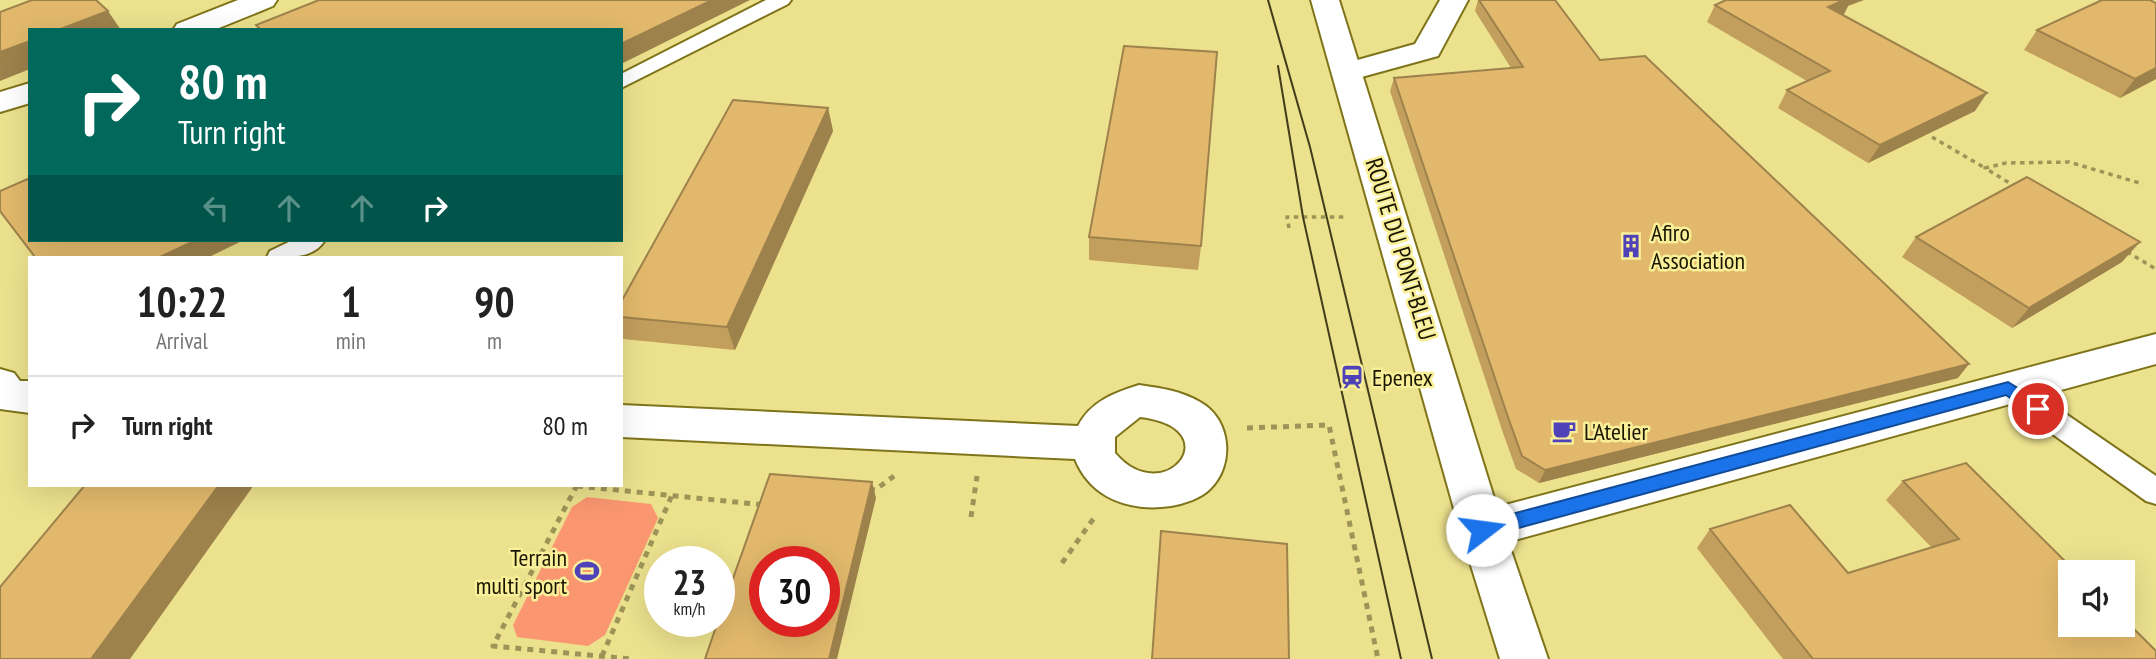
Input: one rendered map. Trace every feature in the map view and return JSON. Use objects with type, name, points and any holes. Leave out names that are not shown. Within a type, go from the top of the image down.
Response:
[{"type":"street","points":[[192,28],[263,0]]},
{"type":"street","name":"ROUTE DU PONT-BLEU","points":[[1325,0],[1482,530],[1524,659]]},
{"type":"street","points":[[1347,72],[1427,50],[1454,0]]},
{"type":"street","points":[[0,103],[28,93]]},
{"type":"street","points":[[1482,530],[2156,349]]},
{"type":"street","points":[[623,421],[1093,443]]},
{"type":"lane","points":[[623,81],[781,0]]},
{"type":"lane","points":[[281,256],[309,242]]},
{"type":"lane","points":[[2008,388],[2156,492]]},
{"type":"path","points":[[1932,137],[2020,189]]},
{"type":"path","points":[[1985,169],[2006,163],[2069,163],[2143,184]]},
{"type":"path","points":[[1289,228],[1287,217],[1355,217]]},
{"type":"path","points":[[2122,249],[2156,269]]},
{"type":"path","points":[[1239,428],[1329,425],[1378,659]]},
{"type":"path","points":[[862,489],[875,490],[901,471]]},
{"type":"path","points":[[964,474],[977,475],[971,517]]},
{"type":"path","points":[[576,487],[493,646],[631,659]]},
{"type":"path","points":[[596,487],[766,505]]},
{"type":"path","points":[[761,518],[769,494]]},
{"type":"path","points":[[602,656],[673,495]]},
{"type":"path","points":[[1062,563],[1090,522]]},
{"type":"shaded area","name":"Terrain multi sport","points":[[587,497],[651,504],[658,518],[605,635],[588,646],[517,637],[513,625],[572,507]]},
{"type":"building","points":[[32,0],[96,0],[108,11],[63,28],[28,28],[28,42],[0,52],[0,12]]},
{"type":"building","points":[[319,0],[712,0],[623,43],[623,28],[259,28],[256,25]]},
{"type":"building","name":"Afiro Association","points":[[1479,0],[1555,0],[1600,60],[1645,56],[1969,364],[1545,470],[1522,456],[1394,78],[1523,67]]},
{"type":"building","points":[[1726,0],[1844,0],[1828,7],[1987,93],[1880,145],[1787,90],[1830,71],[1715,5]]},
{"type":"building","points":[[2102,0],[2150,0],[2156,3],[2156,68],[2135,79],[2037,30]]},
{"type":"building","points":[[1124,46],[1217,52],[1201,246],[1089,237]]},
{"type":"building","points":[[733,100],[828,108],[727,327],[623,317],[623,298]]},
{"type":"building","points":[[2027,177],[2140,242],[2029,308],[1916,237]]},
{"type":"building","points":[[28,179],[28,242],[192,242],[162,256],[34,256],[0,211],[0,191]]},
{"type":"building","points":[[1966,463],[2064,560],[2058,560],[2058,637],[2135,637],[2135,630],[2156,651],[2156,659],[1813,659],[1710,529],[1790,505],[1848,573],[1959,539],[1903,481]]},
{"type":"building","points":[[770,474],[872,482],[840,614],[840,546],[749,546],[749,637],[834,637],[829,659],[705,659],[713,637],[735,637],[735,573]]},
{"type":"building","points":[[83,487],[218,487],[91,659],[0,659],[0,587]]},
{"type":"building","points":[[1161,531],[1287,544],[1289,659],[1152,659]]},
{"type":"tram line","points":[[1268,0],[1310,147],[1432,659]]},
{"type":"tram line","points":[[1278,66],[1303,217],[1401,659]]},
{"type":"place","name":"Afiro Association","points":[[1631,246]]},
{"type":"place","name":"Epenex","points":[[1352,377]]},
{"type":"place","name":"L'Atelier","points":[[1564,431]]},
{"type":"place","name":"Terrain multi sport","points":[[587,571]]},
{"type":"route","points":[[1482,530],[2008,388],[2038,409]]}]
